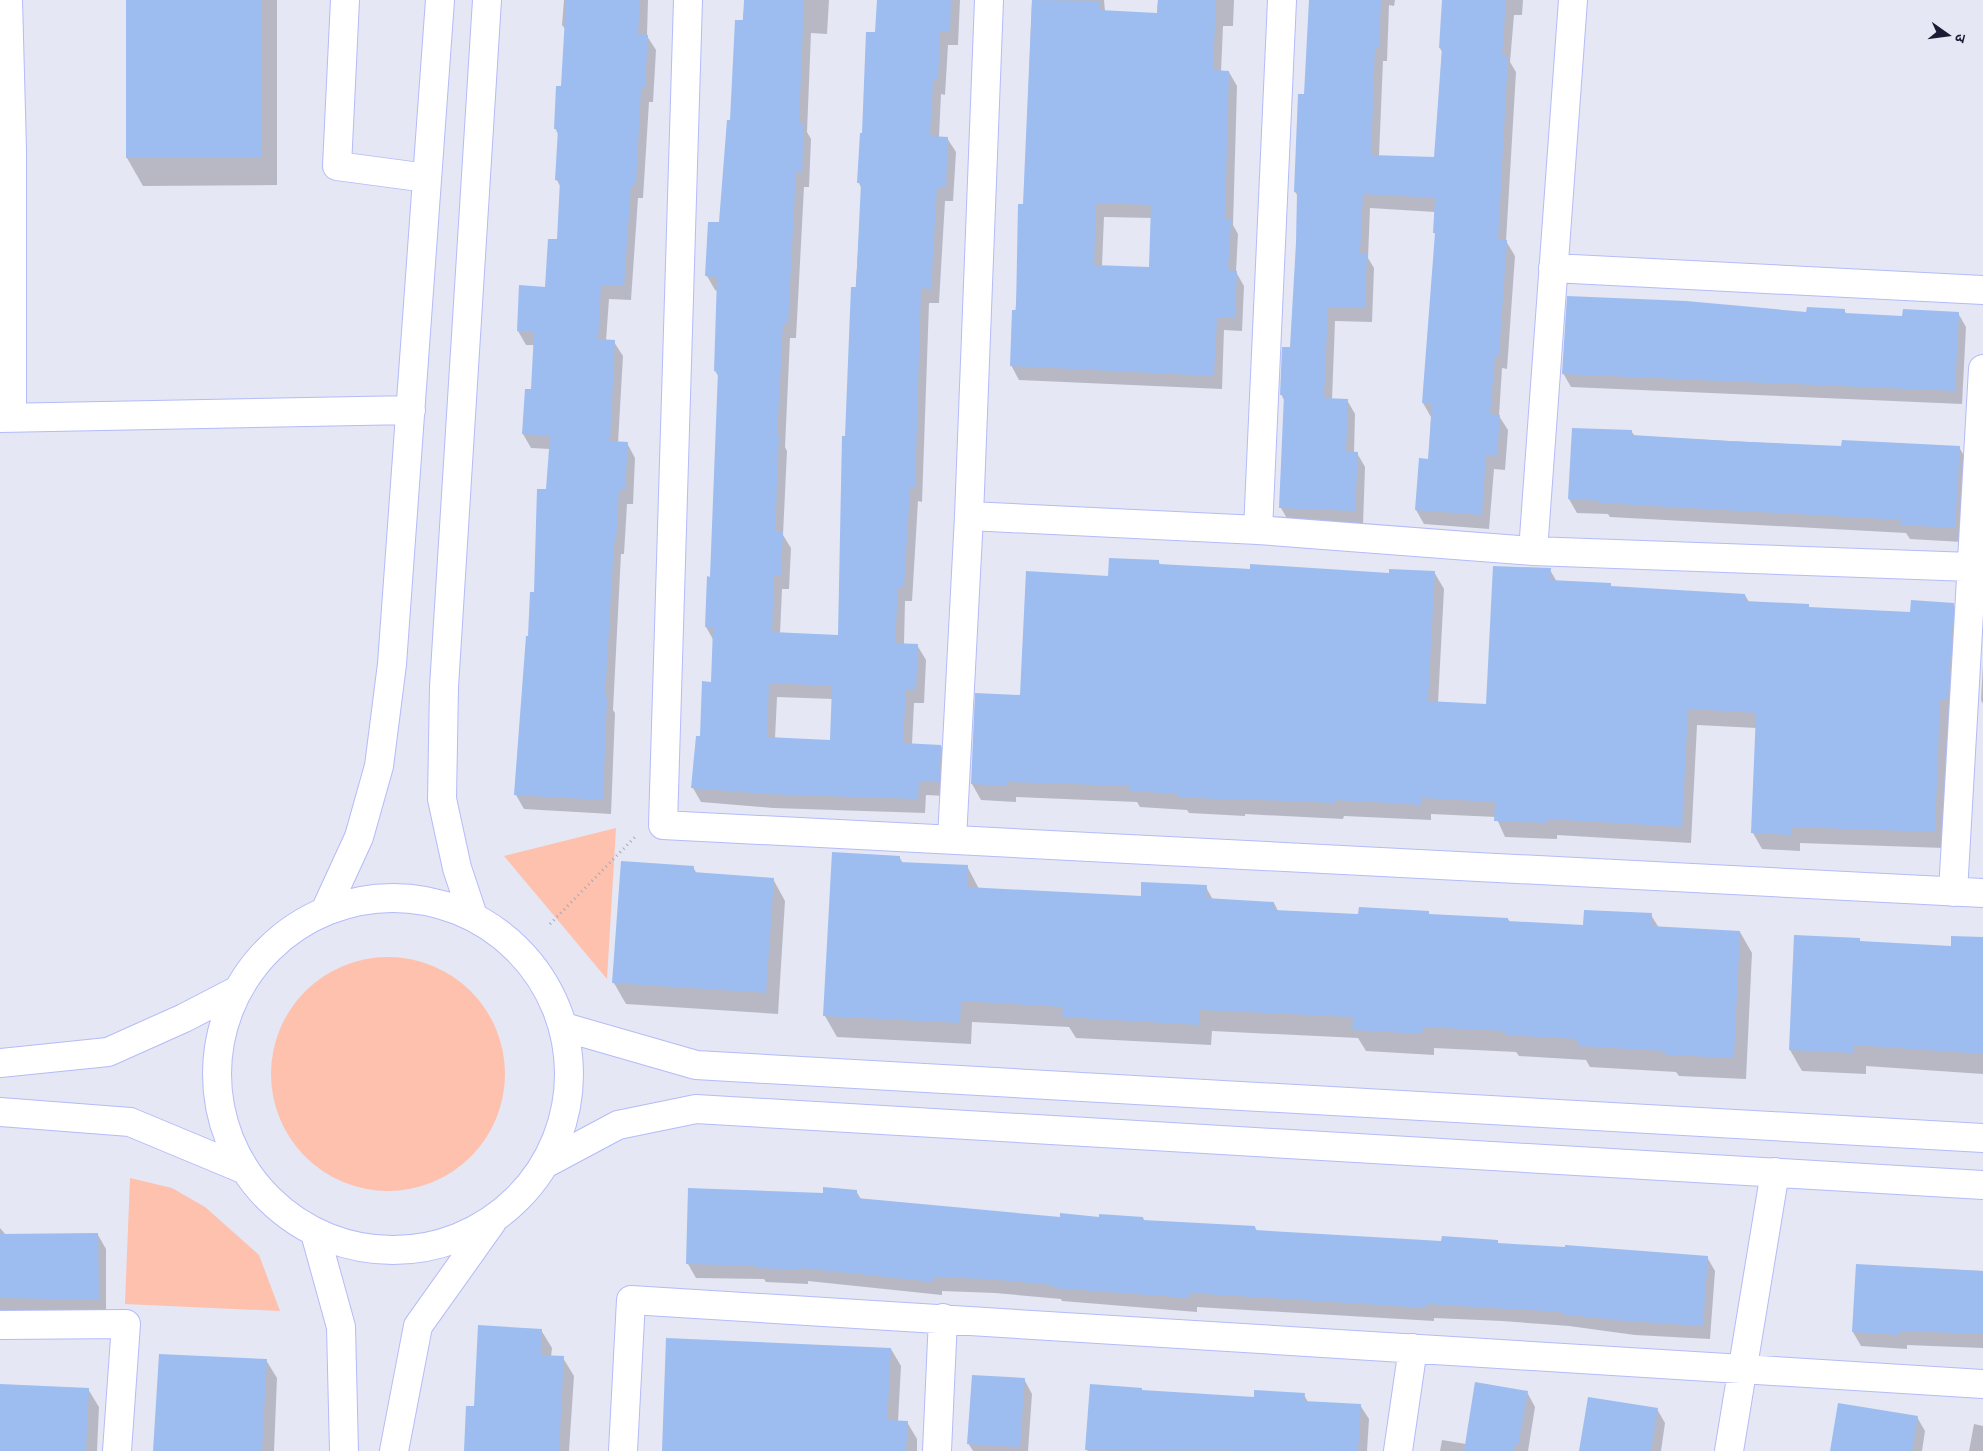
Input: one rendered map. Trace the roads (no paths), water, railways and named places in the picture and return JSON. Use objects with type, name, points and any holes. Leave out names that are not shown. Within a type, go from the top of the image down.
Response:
[{"type":"street","points":[[8,0],[6,418],[411,410]]},
{"type":"street","points":[[345,0],[337,166],[427,178]]},
{"type":"street","points":[[324,911],[359,837],[379,766],[392,664],[440,0]]},
{"type":"street","points":[[473,916],[457,868],[442,799],[443,715],[488,0]]},
{"type":"street","points":[[688,0],[663,825],[1983,893]]},
{"type":"street","points":[[952,839],[969,516],[989,0]]},
{"type":"street","points":[[1258,530],[1282,0]]},
{"type":"street","points":[[1533,551],[1572,0]]},
{"type":"street","points":[[1553,268],[1983,290]]},
{"type":"street","points":[[1952,892],[1983,369]]},
{"type":"street","points":[[969,516],[1258,530],[1533,551],[1972,567]]},
{"type":"street","points":[[398,897],[423,900],[473,916],[495,930],[517,948],[534,967],[564,1028],[569,1072],[567,1101],[558,1135],[545,1164],[534,1181],[515,1201],[492,1220],[437,1246],[418,1250],[365,1250],[315,1233],[284,1214],[258,1188],[243,1169],[223,1122],[217,1061],[225,1019],[238,990],[246,976],[268,949],[288,932],[324,911],[361,900],[398,897]]},
{"type":"street","points":[[0,1063],[108,1052],[184,1018],[238,990]]},
{"type":"street","points":[[564,1028],[696,1065],[1983,1138]]},
{"type":"street","points":[[545,1164],[618,1125],[696,1109],[1983,1185]]},
{"type":"street","points":[[0,1112],[130,1122],[243,1169]]},
{"type":"street","points":[[1729,1451],[1775,1172]]},
{"type":"street","points":[[394,1451],[418,1326],[492,1220]]},
{"type":"street","points":[[315,1233],[341,1326],[344,1451]]},
{"type":"street","points":[[623,1451],[631,1300],[1983,1384]]},
{"type":"street","points":[[937,1451],[942,1318]]},
{"type":"street","points":[[0,1325],[126,1324],[117,1451]]},
{"type":"street","points":[[1398,1451],[1413,1348]]}]
